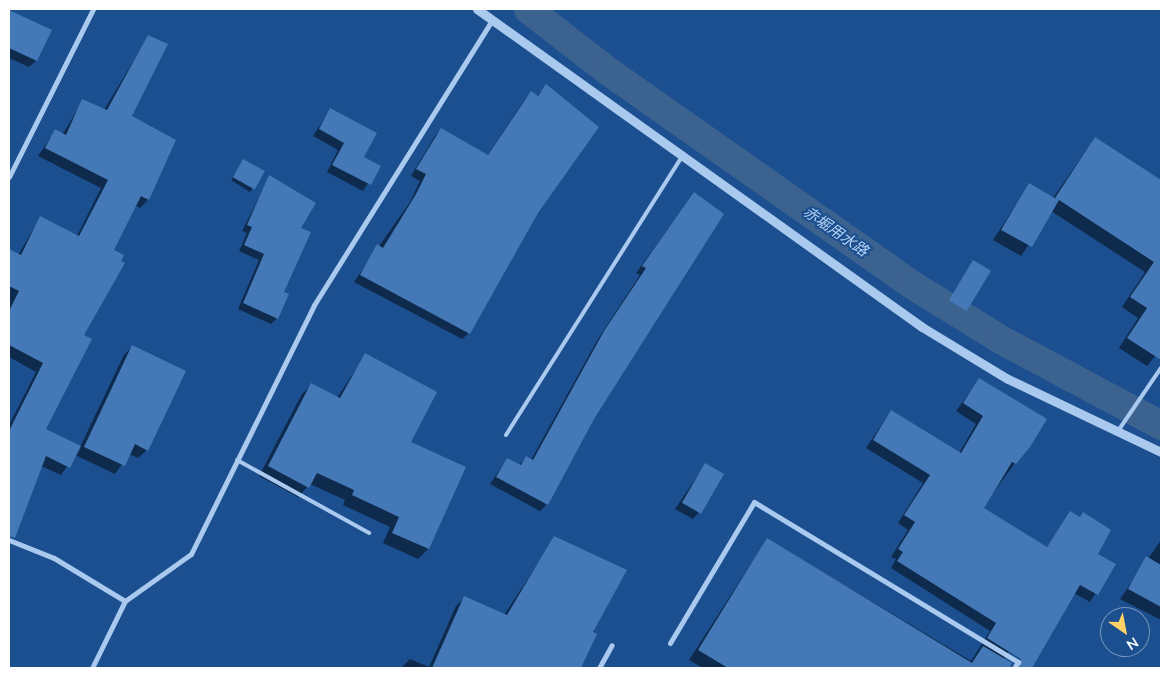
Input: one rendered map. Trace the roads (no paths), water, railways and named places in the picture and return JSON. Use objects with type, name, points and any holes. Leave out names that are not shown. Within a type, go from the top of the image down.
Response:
[{"type":"street","points":[[9,177],[93,9]]},
{"type":"street","points":[[477,9],[682,157],[922,326],[1008,379],[1117,433],[1161,452]]},
{"type":"street","points":[[92,668],[125,601],[191,554],[314,305],[492,20]]},
{"type":"street","points":[[670,643],[754,502],[1018,662],[1014,668]]},
{"type":"street","points":[[9,540],[54,558],[125,601]]},
{"type":"street","points":[[599,668],[612,645]]},
{"type":"lane","points":[[506,435],[682,157]]},
{"type":"lane","points":[[1117,433],[1161,368]]},
{"type":"lane","points":[[237,460],[369,533]]},
{"type":"waterway","name":"赤堀用水路","points":[[528,9],[608,71],[911,284],[1000,339],[1161,425]]}]
